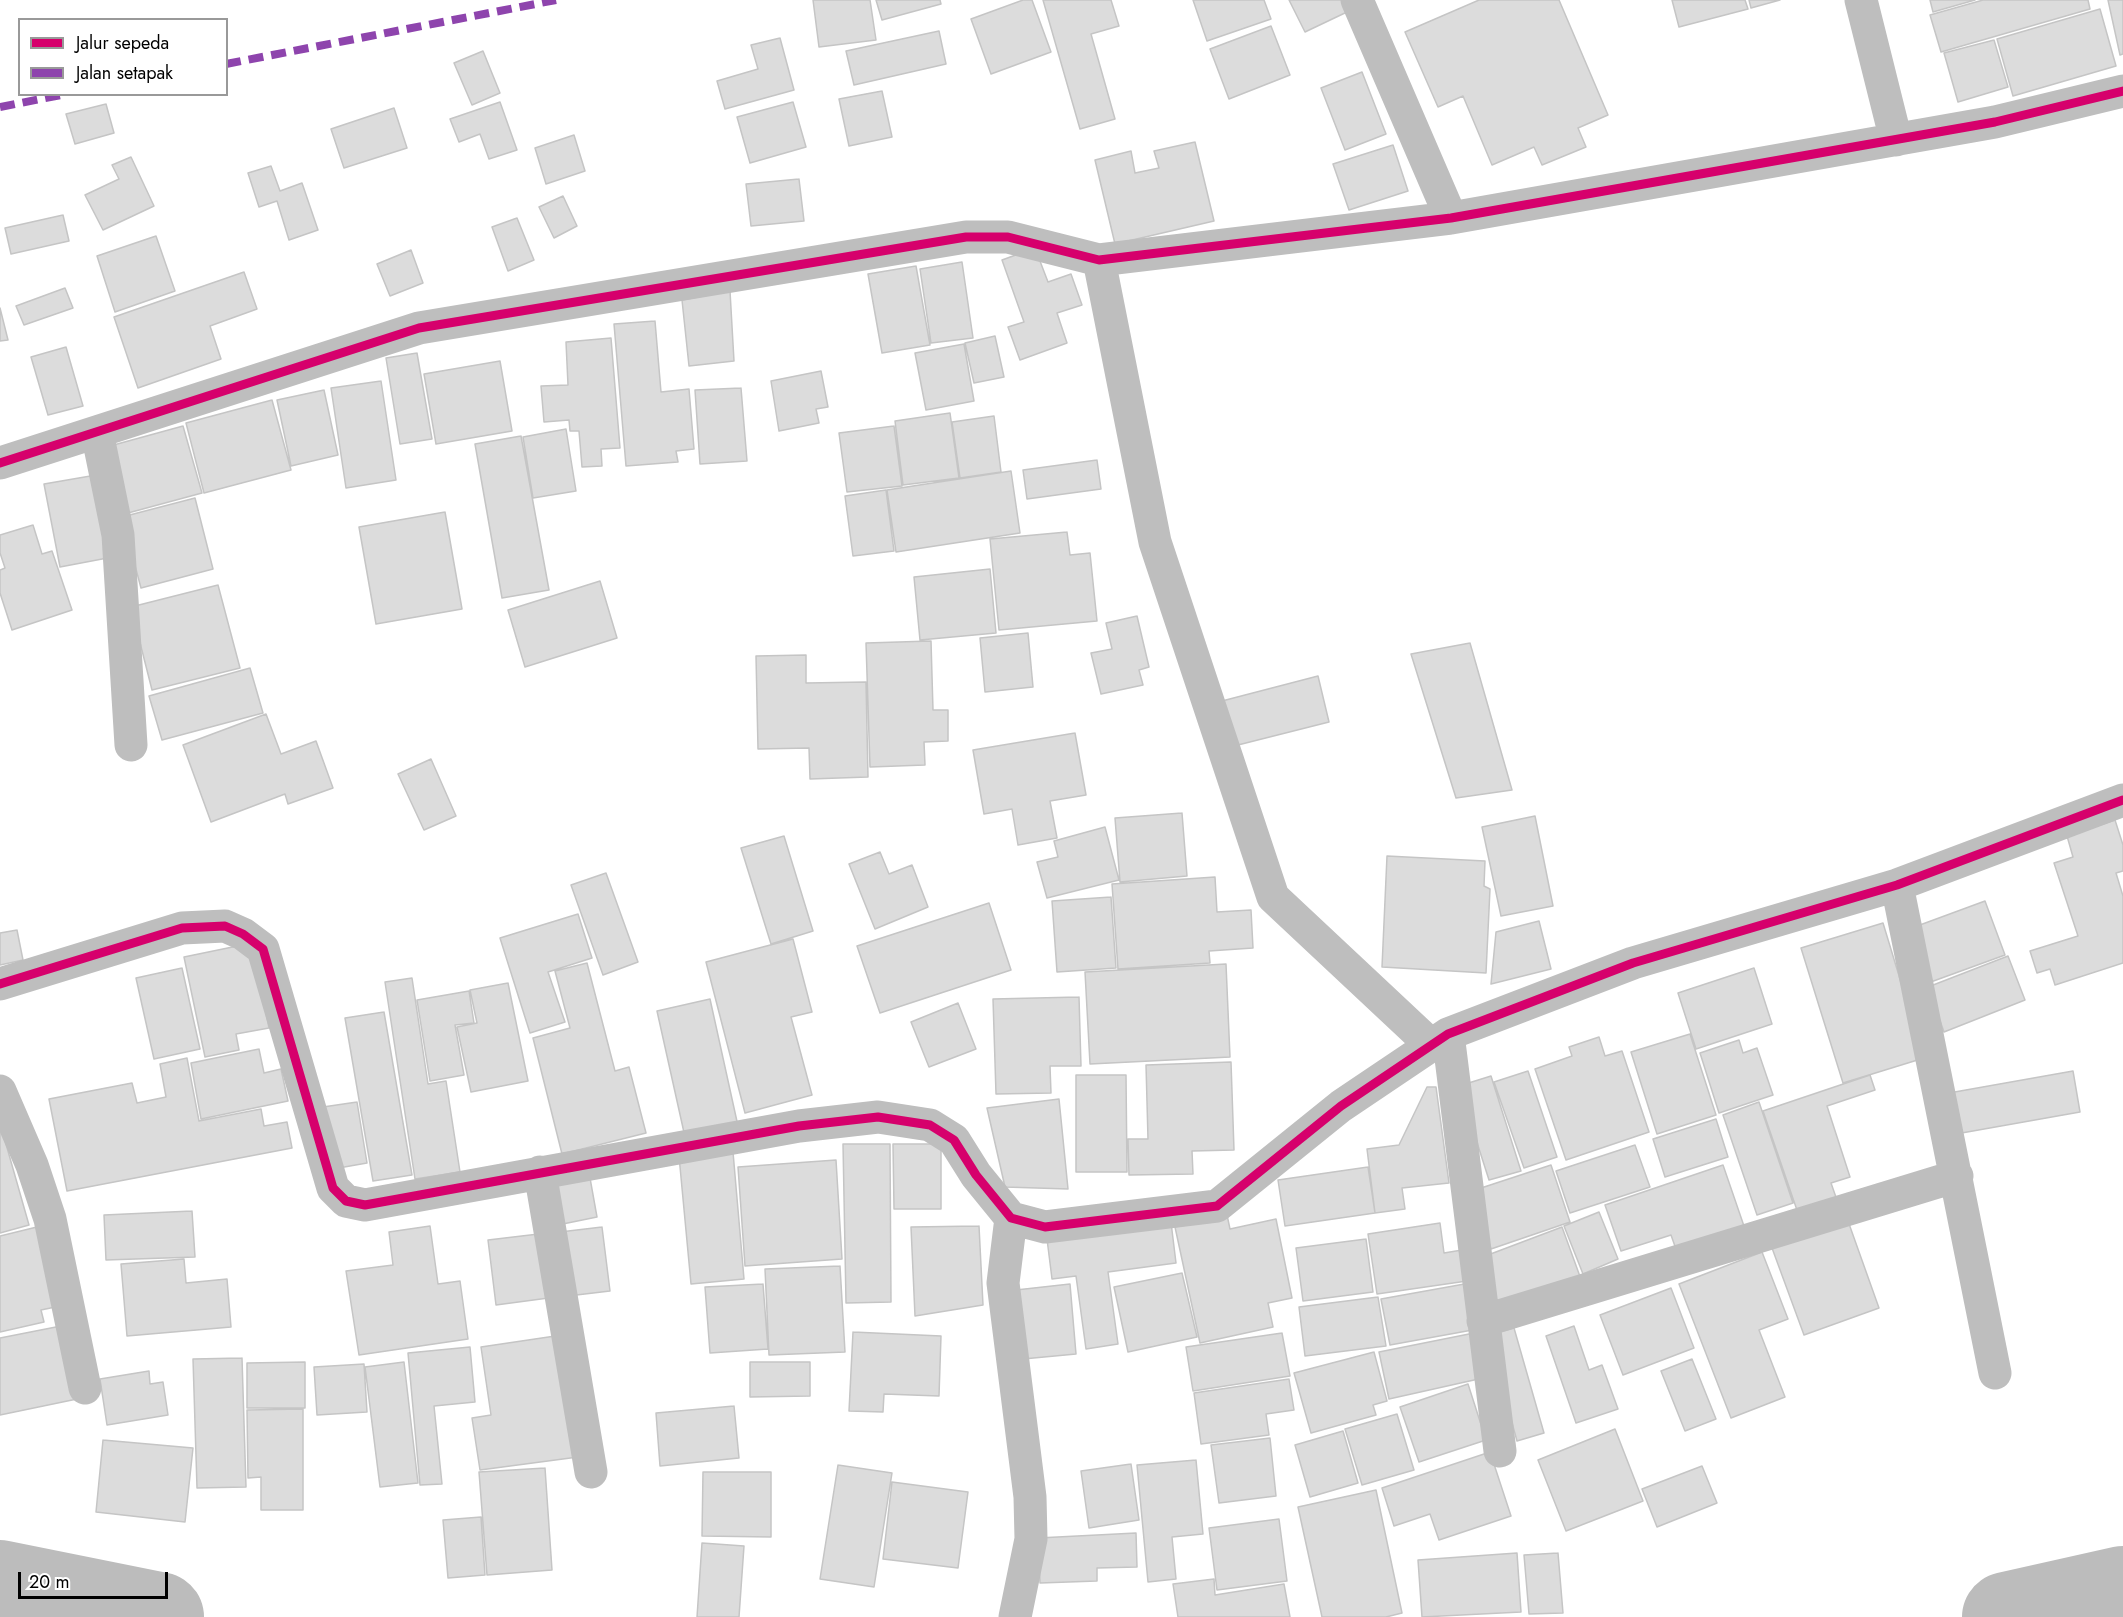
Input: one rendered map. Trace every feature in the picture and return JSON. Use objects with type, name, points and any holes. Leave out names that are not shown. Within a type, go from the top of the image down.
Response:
[{"type":"street","points":[[1356,0],[1451,218]]},
{"type":"street","points":[[1861,0],[1896,140]]},
{"type":"street","points":[[0,463],[419,328],[966,237],[1008,237],[1099,260],[1451,218],[1995,122],[2123,91]]},
{"type":"street","points":[[1099,260],[1155,542],[1273,897],[1440,1040],[1484,1321],[1500,1451]]},
{"type":"street","points":[[97,432],[118,535],[131,745]]},
{"type":"street","points":[[0,984],[182,928],[225,926],[243,934],[263,949],[333,1188],[346,1201],[365,1204],[799,1126],[878,1118],[930,1125],[954,1140],[976,1175],[1011,1218],[1045,1227],[1216,1206],[1341,1106],[1440,1040],[1633,963],[1897,885],[2123,800]]},
{"type":"street","points":[[1897,885],[1958,1176],[1995,1373]]},
{"type":"street","points":[[0,1091],[32,1165],[50,1219],[85,1388]]},
{"type":"street","points":[[540,1172],[591,1472]]},
{"type":"street","points":[[1484,1321],[1958,1176]]},
{"type":"street","points":[[1011,1218],[1003,1283],[1030,1497],[1031,1539],[1015,1617]]},
{"type":"building","points":[[813,0],[870,0],[876,40],[819,47]]},
{"type":"building","points":[[876,0],[940,0],[941,4],[882,20]]},
{"type":"building","points":[[1023,0],[1032,0],[1051,52],[991,74],[971,19]]},
{"type":"building","points":[[1043,0],[1111,0],[1119,26],[1091,34],[1115,119],[1080,129]]},
{"type":"building","points":[[1193,0],[1264,0],[1271,19],[1207,41]]},
{"type":"building","points":[[1289,0],[1341,0],[1347,12],[1305,32]]},
{"type":"building","points":[[1479,0],[1559,0],[1608,115],[1578,128],[1586,147],[1542,165],[1534,147],[1492,165],[1463,96],[1438,107],[1405,32]]},
{"type":"building","points":[[1672,0],[1745,0],[1748,9],[1679,27]]},
{"type":"building","points":[[1749,0],[1780,0],[1751,8]]},
{"type":"building","points":[[1930,0],[1975,0],[1933,12]]},
{"type":"building","points":[[1983,0],[2088,0],[2090,9],[1941,52],[1930,15]]},
{"type":"building","points":[[2108,0],[2123,0],[2123,54],[2120,55]]},
{"type":"building","points":[[2100,9],[2116,66],[2013,96],[1997,39]]},
{"type":"building","points":[[1271,26],[1290,75],[1229,99],[1210,49]]},
{"type":"building","points":[[939,31],[946,64],[854,85],[846,51]]},
{"type":"building","points":[[780,38],[794,90],[725,109],[717,81],[758,69],[751,45]]},
{"type":"building","points":[[1994,40],[2008,87],[1958,102],[1944,53]]},
{"type":"building","points":[[483,51],[500,93],[472,105],[454,63]]},
{"type":"building","points":[[1362,72],[1386,134],[1345,150],[1321,88]]},
{"type":"building","points":[[882,91],[892,137],[849,146],[839,99]]},
{"type":"building","points":[[500,102],[517,150],[489,159],[480,134],[459,142],[450,119]]},
{"type":"building","points":[[793,102],[806,147],[750,163],[737,117]]},
{"type":"building","points":[[106,104],[114,133],[75,144],[66,114]]},
{"type":"building","points":[[394,108],[407,148],[344,168],[331,129]]},
{"type":"building","points":[[574,135],[585,171],[546,184],[535,148]]},
{"type":"building","points":[[1195,142],[1214,221],[1115,244],[1095,160],[1131,151],[1135,173],[1159,168],[1154,151]]},
{"type":"building","points":[[1393,145],[1408,191],[1349,210],[1333,164]]},
{"type":"building","points":[[131,157],[154,206],[103,230],[85,195],[119,179],[112,165]]},
{"type":"building","points":[[271,166],[280,191],[302,183],[318,230],[289,240],[277,201],[259,207],[248,173]]},
{"type":"building","points":[[799,179],[804,221],[751,226],[746,184]]},
{"type":"building","points":[[563,196],[577,226],[554,238],[539,207]]},
{"type":"building","points":[[63,215],[69,241],[11,254],[5,228]]},
{"type":"building","points":[[517,218],[534,260],[508,271],[492,227]]},
{"type":"building","points":[[156,236],[175,291],[115,312],[97,256]]},
{"type":"building","points":[[1035,248],[1048,282],[1071,274],[1082,305],[1057,313],[1067,343],[1020,360],[1008,327],[1024,322],[1002,260]]},
{"type":"building","points":[[411,250],[423,283],[390,296],[377,264]]},
{"type":"building","points":[[962,262],[973,338],[931,343],[920,269]]},
{"type":"building","points":[[916,266],[930,345],[882,353],[868,274]]},
{"type":"building","points":[[244,272],[257,309],[210,326],[221,359],[138,388],[114,317]]},
{"type":"building","points":[[65,288],[73,308],[24,325],[16,306]]},
{"type":"building","points":[[730,291],[734,361],[689,366],[682,300]]},
{"type":"building","points":[[0,308],[8,340],[0,341]]},
{"type":"building","points":[[655,321],[661,392],[689,389],[694,449],[676,451],[678,462],[626,466],[614,324]]},
{"type":"building","points":[[995,336],[1004,377],[974,383],[965,343]]},
{"type":"building","points":[[611,338],[620,448],[601,449],[602,466],[582,467],[579,431],[570,431],[569,420],[544,422],[541,386],[568,385],[566,342]]},
{"type":"building","points":[[964,344],[974,401],[926,410],[915,353]]},
{"type":"building","points":[[66,347],[83,406],[48,415],[31,357]]},
{"type":"building","points":[[417,353],[432,439],[400,444],[386,358]]},
{"type":"building","points":[[500,361],[512,431],[436,444],[424,374]]},
{"type":"building","points":[[821,371],[828,407],[816,409],[819,423],[779,431],[771,381]]},
{"type":"building","points":[[381,381],[396,480],[346,488],[331,388]]},
{"type":"building","points":[[741,388],[747,461],[700,464],[695,390]]},
{"type":"building","points":[[324,390],[338,455],[291,466],[277,400]]},
{"type":"building","points":[[272,400],[291,470],[204,493],[186,423]]},
{"type":"building","points":[[950,413],[959,478],[903,485],[895,421]]},
{"type":"building","points":[[994,416],[1001,472],[960,478],[952,422]]},
{"type":"building","points":[[183,426],[202,493],[128,513],[110,446]]},
{"type":"building","points":[[894,426],[902,486],[847,492],[839,433]]},
{"type":"building","points":[[566,429],[576,491],[533,498],[523,437]]},
{"type":"building","points":[[521,436],[549,590],[502,598],[475,444]]},
{"type":"building","points":[[1097,460],[1101,489],[1027,499],[1023,470]]},
{"type":"building","points":[[1011,471],[1020,533],[896,552],[887,490]]},
{"type":"building","points":[[102,474],[118,556],[60,567],[44,484]]},
{"type":"building","points":[[886,490],[894,551],[853,556],[845,496]]},
{"type":"building","points":[[195,498],[213,569],[141,588],[122,517]]},
{"type":"building","points":[[445,512],[462,609],[376,624],[359,527]]},
{"type":"building","points":[[33,525],[42,554],[52,551],[72,610],[12,630],[0,593],[0,570],[5,568],[0,553],[0,535]]},
{"type":"building","points":[[1067,532],[1070,555],[1090,553],[1097,621],[999,630],[990,539]]},
{"type":"building","points":[[990,569],[996,633],[920,640],[914,577]]},
{"type":"building","points":[[600,581],[617,638],[525,667],[508,610]]},
{"type":"building","points":[[218,585],[240,668],[152,690],[131,607]]},
{"type":"building","points":[[1137,616],[1149,667],[1139,670],[1143,685],[1101,694],[1091,653],[1112,649],[1106,623]]},
{"type":"building","points":[[1028,633],[1033,687],[985,692],[980,638]]},
{"type":"building","points":[[931,641],[933,710],[948,710],[948,741],[924,742],[925,765],[870,767],[866,643]]},
{"type":"building","points":[[1470,643],[1512,790],[1456,798],[1411,654]]},
{"type":"building","points":[[806,655],[806,683],[866,682],[868,777],[810,779],[809,748],[758,749],[756,656]]},
{"type":"building","points":[[250,668],[263,713],[162,740],[149,696]]},
{"type":"building","points":[[1318,676],[1329,722],[1234,746],[1222,701]]},
{"type":"building","points":[[266,714],[281,754],[316,741],[333,788],[288,804],[285,794],[211,822],[183,745]]},
{"type":"building","points":[[1075,733],[1086,795],[1050,801],[1057,838],[1018,845],[1012,809],[984,814],[973,750]]},
{"type":"building","points":[[431,759],[456,816],[424,830],[398,774]]},
{"type":"building","points":[[1182,813],[1187,876],[1120,882],[1115,818]]},
{"type":"building","points":[[1535,816],[1553,906],[1501,916],[1482,827]]},
{"type":"building","points":[[2115,820],[2123,845],[2123,871],[2116,873],[2123,896],[2123,963],[2055,985],[2050,969],[2037,973],[2030,951],[2078,936],[2054,863],[2073,857],[2067,836]]},
{"type":"building","points":[[1105,827],[1119,880],[1047,898],[1037,862],[1058,857],[1054,841]]},
{"type":"building","points":[[784,836],[813,931],[771,944],[741,848]]},
{"type":"building","points":[[880,852],[889,874],[912,865],[928,907],[875,929],[849,864]]},
{"type":"building","points":[[1387,856],[1485,861],[1484,886],[1490,889],[1486,973],[1382,967]]},
{"type":"building","points":[[606,873],[638,962],[603,975],[571,885]]},
{"type":"building","points":[[1215,877],[1217,912],[1251,910],[1253,948],[1209,951],[1210,963],[1118,969],[1112,884]]},
{"type":"building","points":[[1111,897],[1116,968],[1057,972],[1052,901]]},
{"type":"building","points":[[1985,901],[2005,955],[1928,983],[1909,929]]},
{"type":"building","points":[[989,903],[1011,970],[880,1013],[857,946]]},
{"type":"building","points":[[578,914],[592,958],[548,972],[565,1022],[530,1033],[500,938]]},
{"type":"building","points":[[1539,921],[1551,969],[1491,984],[1496,932]]},
{"type":"building","points":[[1883,923],[1924,1058],[1843,1083],[1801,948]]},
{"type":"building","points":[[17,930],[23,960],[0,965],[0,933]]},
{"type":"building","points":[[793,939],[812,1012],[791,1017],[812,1095],[745,1113],[706,962]]},
{"type":"building","points":[[252,943],[269,1028],[236,1034],[239,1050],[205,1057],[184,957]]},
{"type":"building","points":[[2008,956],[2025,1000],[1944,1032],[1928,987]]},
{"type":"building","points":[[587,963],[615,1071],[629,1067],[646,1133],[562,1154],[533,1038],[570,1028],[555,971]]},
{"type":"building","points":[[1226,964],[1230,1057],[1090,1064],[1085,972]]},
{"type":"building","points":[[182,968],[200,1049],[154,1059],[136,978]]},
{"type":"building","points":[[1754,968],[1772,1024],[1696,1049],[1678,993]]},
{"type":"building","points":[[412,978],[428,1084],[446,1081],[460,1172],[415,1179],[385,982]]},
{"type":"building","points":[[508,983],[528,1081],[471,1092],[457,1027],[477,1023],[470,990]]},
{"type":"building","points":[[469,991],[474,1023],[455,1025],[464,1075],[430,1081],[417,1000]]},
{"type":"building","points":[[1079,997],[1081,1066],[1050,1066],[1051,1093],[996,1094],[993,999]]},
{"type":"building","points":[[710,999],[738,1126],[685,1137],[657,1011]]},
{"type":"building","points":[[958,1003],[976,1049],[929,1067],[911,1022]]},
{"type":"building","points":[[384,1012],[412,1175],[373,1181],[345,1018]]},
{"type":"building","points":[[1690,1034],[1716,1115],[1657,1134],[1631,1052]]},
{"type":"building","points":[[1599,1037],[1605,1056],[1622,1051],[1649,1132],[1566,1160],[1535,1069],[1572,1056],[1569,1047]]},
{"type":"building","points":[[1739,1040],[1743,1053],[1757,1048],[1773,1095],[1719,1113],[1700,1053]]},
{"type":"building","points":[[259,1049],[264,1073],[281,1069],[288,1101],[201,1119],[191,1063]]},
{"type":"building","points":[[187,1058],[199,1121],[261,1109],[264,1126],[287,1122],[292,1148],[67,1191],[49,1099],[132,1083],[137,1103],[166,1097],[160,1064]]},
{"type":"building","points":[[1231,1062],[1234,1150],[1192,1151],[1193,1174],[1129,1175],[1128,1139],[1148,1139],[1146,1065]]},
{"type":"building","points":[[1528,1071],[1557,1157],[1524,1168],[1494,1082]]},
{"type":"building","points":[[2073,1071],[2080,1112],[1956,1134],[1949,1093]]},
{"type":"building","points":[[1076,1075],[1126,1075],[1127,1172],[1076,1172]]},
{"type":"building","points":[[1870,1075],[1875,1090],[1827,1106],[1850,1177],[1831,1183],[1838,1203],[1799,1216],[1763,1111]]},
{"type":"building","points":[[1491,1076],[1521,1171],[1489,1180],[1459,1086]]},
{"type":"building","points":[[1427,1087],[1436,1087],[1449,1183],[1402,1188],[1405,1209],[1375,1213],[1367,1149],[1399,1145]]},
{"type":"building","points":[[1059,1099],[1068,1189],[1005,1187],[987,1108]]},
{"type":"building","points":[[357,1102],[367,1163],[333,1169],[323,1107]]},
{"type":"building","points":[[1759,1102],[1793,1203],[1757,1215],[1723,1115]]},
{"type":"building","points":[[1716,1119],[1728,1157],[1665,1177],[1653,1139]]},
{"type":"building","points":[[0,1123],[29,1225],[0,1233]]},
{"type":"building","points":[[843,1144],[890,1144],[891,1302],[846,1303]]},
{"type":"building","points":[[893,1144],[941,1144],[941,1209],[894,1209]]},
{"type":"building","points":[[1635,1145],[1650,1187],[1570,1213],[1556,1171]]},
{"type":"building","points":[[733,1152],[744,1279],[691,1284],[679,1156]]},
{"type":"building","points":[[836,1160],[842,1259],[745,1266],[738,1167]]},
{"type":"building","points":[[1551,1165],[1570,1222],[1491,1249],[1472,1191]]},
{"type":"building","points":[[1723,1165],[1745,1229],[1677,1252],[1671,1235],[1621,1251],[1605,1205]]},
{"type":"building","points":[[1368,1167],[1375,1213],[1285,1226],[1278,1180]]},
{"type":"building","points":[[590,1178],[597,1217],[553,1226],[546,1186]]},
{"type":"building","points":[[192,1211],[195,1257],[106,1260],[104,1215]]},
{"type":"building","points":[[1599,1212],[1618,1259],[1583,1274],[1564,1226]]},
{"type":"building","points":[[1170,1214],[1176,1263],[1108,1272],[1118,1344],[1086,1349],[1076,1276],[1052,1279],[1046,1231]]},
{"type":"building","points":[[1227,1215],[1230,1229],[1276,1219],[1292,1298],[1268,1303],[1273,1327],[1200,1343],[1175,1227]]},
{"type":"building","points":[[1848,1221],[1879,1308],[1804,1335],[1772,1248]]},
{"type":"building","points":[[1440,1223],[1444,1253],[1462,1250],[1467,1281],[1377,1294],[1368,1234]]},
{"type":"building","points":[[41,1226],[60,1306],[41,1310],[44,1322],[0,1332],[0,1236]]},
{"type":"building","points":[[430,1226],[438,1284],[460,1281],[468,1339],[359,1355],[346,1271],[393,1265],[389,1232]]},
{"type":"building","points":[[979,1226],[983,1305],[915,1316],[911,1227]]},
{"type":"building","points":[[602,1227],[610,1291],[568,1296],[560,1232]]},
{"type":"building","points":[[1562,1227],[1582,1282],[1500,1312],[1480,1258]]},
{"type":"building","points":[[547,1233],[556,1297],[496,1305],[488,1240]]},
{"type":"building","points":[[1366,1239],[1373,1292],[1303,1301],[1296,1248]]},
{"type":"building","points":[[1762,1252],[1788,1319],[1759,1330],[1785,1397],[1731,1418],[1679,1284]]},
{"type":"building","points":[[184,1259],[186,1283],[227,1279],[231,1327],[127,1336],[121,1264]]},
{"type":"building","points":[[840,1266],[845,1352],[769,1355],[765,1269]]},
{"type":"building","points":[[1182,1273],[1197,1337],[1128,1352],[1114,1287]]},
{"type":"building","points":[[1470,1283],[1478,1329],[1390,1345],[1381,1299]]},
{"type":"building","points":[[763,1284],[768,1349],[710,1353],[705,1287]]},
{"type":"building","points":[[1070,1284],[1076,1354],[1023,1359],[1016,1290]]},
{"type":"building","points":[[1671,1288],[1694,1348],[1623,1375],[1600,1315]]},
{"type":"building","points":[[1378,1297],[1386,1346],[1305,1356],[1299,1307]]},
{"type":"building","points":[[61,1326],[77,1399],[0,1415],[0,1338]]},
{"type":"building","points":[[1574,1326],[1589,1370],[1602,1365],[1618,1409],[1576,1423],[1546,1336]]},
{"type":"building","points":[[1514,1328],[1544,1433],[1517,1441],[1488,1335]]},
{"type":"building","points":[[853,1332],[941,1336],[939,1396],[884,1394],[883,1412],[849,1411]]},
{"type":"building","points":[[1282,1333],[1290,1376],[1193,1391],[1186,1347]]},
{"type":"building","points":[[1474,1333],[1483,1378],[1389,1399],[1379,1352]]},
{"type":"building","points":[[562,1335],[578,1457],[480,1470],[472,1418],[491,1415],[481,1347]]},
{"type":"building","points":[[470,1347],[475,1402],[434,1406],[442,1484],[420,1485],[408,1353]]},
{"type":"building","points":[[1374,1352],[1387,1401],[1373,1405],[1376,1415],[1311,1433],[1294,1373]]},
{"type":"building","points":[[242,1358],[246,1487],[197,1488],[193,1359]]},
{"type":"building","points":[[1692,1359],[1716,1419],[1685,1431],[1661,1371]]},
{"type":"building","points":[[305,1362],[305,1408],[247,1408],[247,1363]]},
{"type":"building","points":[[404,1362],[418,1483],[380,1487],[365,1367]]},
{"type":"building","points":[[750,1362],[810,1362],[810,1396],[750,1397]]},
{"type":"building","points":[[364,1364],[367,1412],[317,1415],[314,1367]]},
{"type":"building","points":[[149,1371],[150,1384],[163,1382],[168,1415],[107,1425],[100,1379]]},
{"type":"building","points":[[1289,1379],[1294,1410],[1266,1414],[1269,1435],[1201,1444],[1194,1393]]},
{"type":"building","points":[[1468,1384],[1486,1440],[1419,1462],[1400,1407]]},
{"type":"building","points":[[734,1406],[739,1458],[660,1466],[656,1413]]},
{"type":"building","points":[[303,1409],[303,1510],[261,1510],[261,1477],[248,1478],[247,1410]]},
{"type":"building","points":[[1397,1414],[1414,1470],[1362,1485],[1345,1429]]},
{"type":"building","points":[[1615,1429],[1643,1501],[1566,1531],[1538,1460]]},
{"type":"building","points":[[1343,1431],[1358,1483],[1310,1497],[1295,1445]]},
{"type":"building","points":[[1270,1438],[1276,1496],[1219,1503],[1211,1445]]},
{"type":"building","points":[[103,1440],[193,1448],[185,1522],[96,1512]]},
{"type":"building","points":[[1490,1452],[1511,1516],[1439,1540],[1430,1514],[1394,1526],[1382,1488]]},
{"type":"building","points":[[1196,1460],[1203,1534],[1172,1537],[1176,1579],[1148,1582],[1137,1465]]},
{"type":"building","points":[[1131,1464],[1139,1520],[1089,1528],[1081,1471]]},
{"type":"building","points":[[838,1465],[892,1473],[874,1587],[820,1579]]},
{"type":"building","points":[[1702,1466],[1717,1503],[1657,1527],[1642,1489]]},
{"type":"building","points":[[545,1468],[552,1570],[487,1575],[479,1472]]},
{"type":"building","points":[[703,1472],[771,1472],[771,1537],[702,1536]]},
{"type":"building","points":[[892,1482],[968,1492],[958,1568],[883,1559]]},
{"type":"building","points":[[1376,1490],[1402,1613],[1386,1617],[1322,1617],[1298,1507]]},
{"type":"building","points":[[481,1517],[485,1575],[448,1578],[443,1520]]},
{"type":"building","points":[[1279,1519],[1287,1581],[1217,1590],[1209,1528]]},
{"type":"building","points":[[1136,1533],[1137,1567],[1097,1568],[1097,1581],[1040,1583],[1038,1538]]},
{"type":"building","points":[[702,1543],[744,1546],[739,1617],[697,1617]]},
{"type":"building","points":[[1517,1553],[1521,1612],[1422,1617],[1418,1560]]},
{"type":"building","points":[[1558,1553],[1563,1613],[1529,1614],[1524,1555]]},
{"type":"building","points":[[1214,1579],[1215,1595],[1284,1584],[1290,1617],[1178,1617],[1173,1584]]},
{"type":"waterway","points":[[0,1585],[159,1617]]},
{"type":"waterway","points":[[2007,1617],[2123,1591]]},
{"type":"marked path","points":[[228,64],[556,0]]},
{"type":"marked path","points":[[0,107],[56,96]]},
{"type":"cycle path","points":[[0,463],[419,328],[966,237],[1008,237],[1099,260],[1451,218],[1995,122],[2123,91]]},
{"type":"cycle path","points":[[0,984],[182,928],[225,926],[243,934],[263,949],[333,1188],[346,1201],[365,1205],[799,1126],[878,1117],[930,1125],[954,1140],[976,1175],[1011,1218],[1045,1227],[1217,1206],[1341,1106],[1448,1034],[1633,963],[1897,885],[2123,800]]}]
